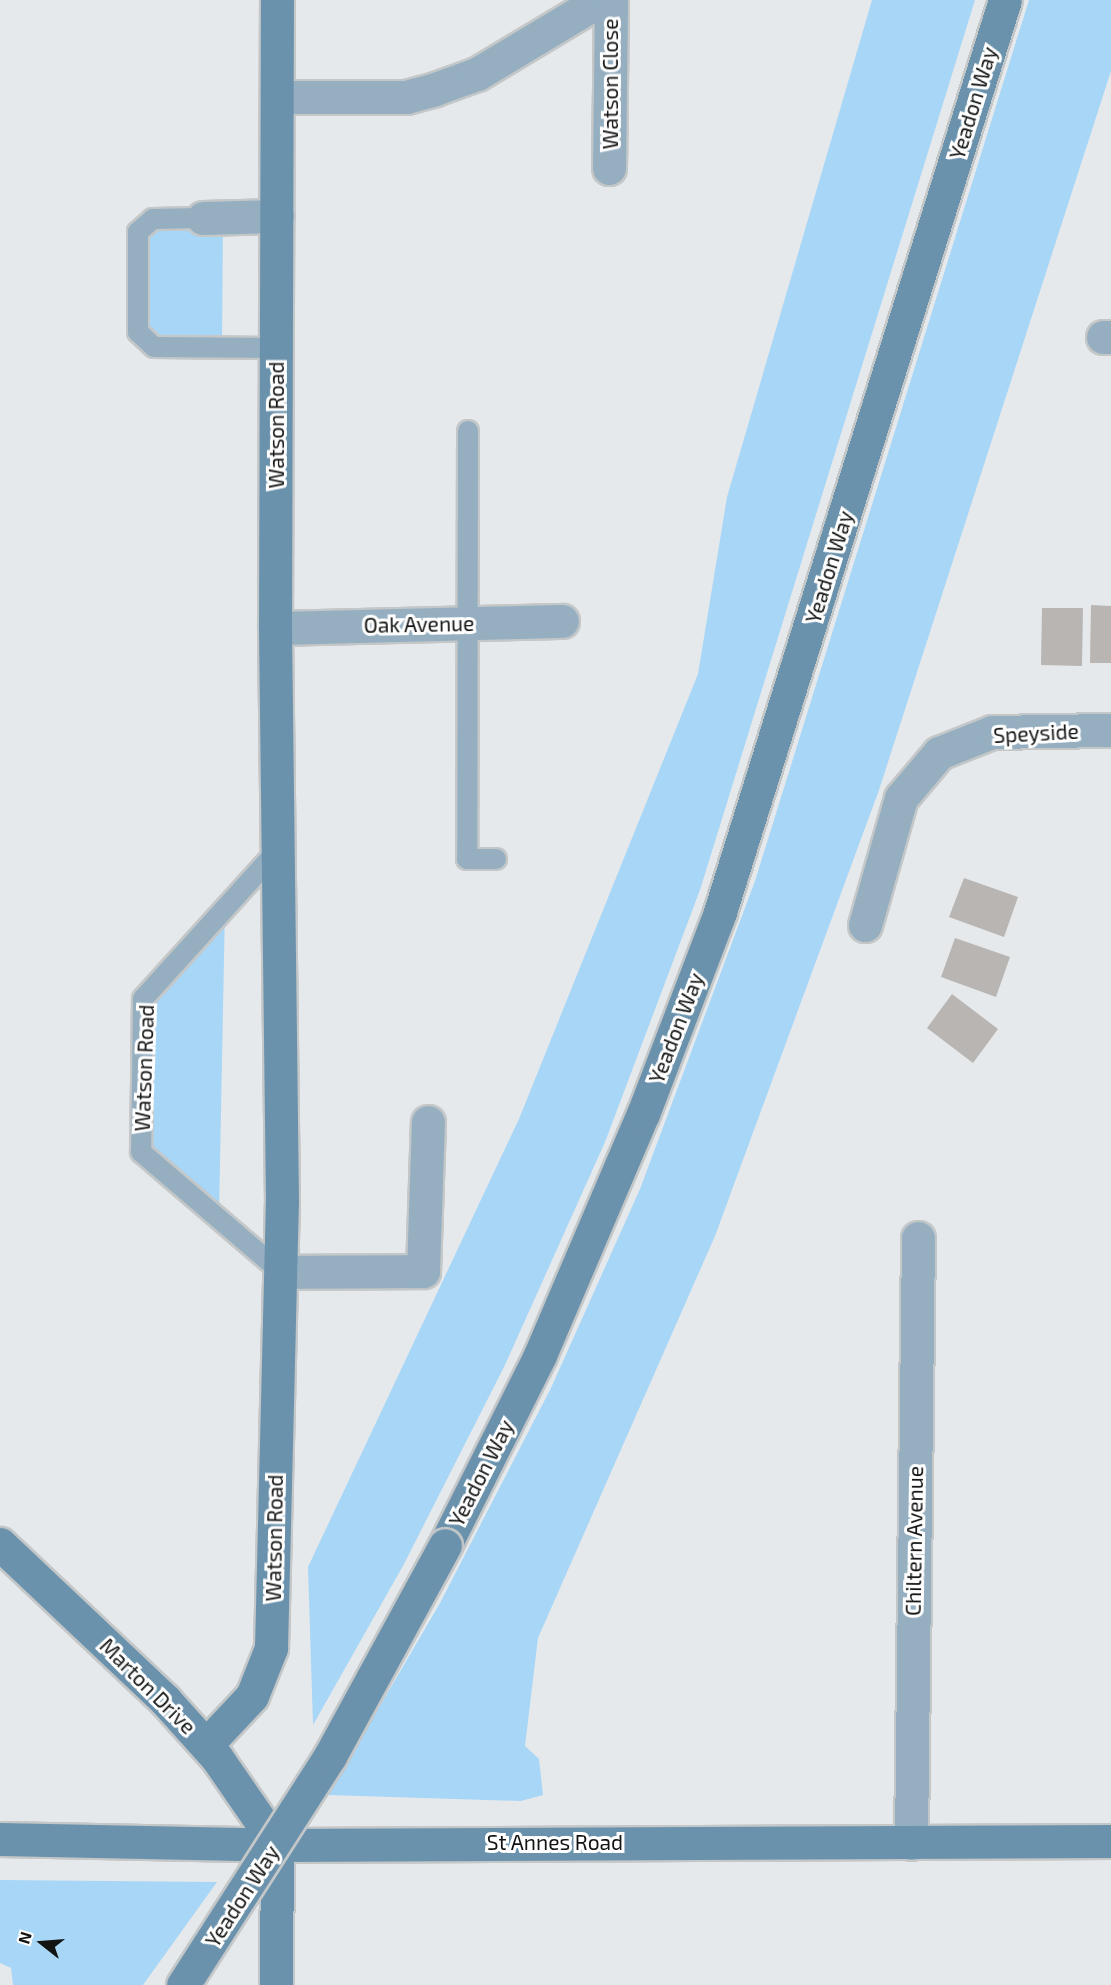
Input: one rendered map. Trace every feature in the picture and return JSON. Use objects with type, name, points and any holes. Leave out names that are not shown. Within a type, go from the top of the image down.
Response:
[{"type":"street","name":"Watson Road","points":[[206,1745],[252,1696],[271,1648],[281,1272],[275,627],[277,0]]},
{"type":"street","name":"Watson Close","points":[[277,97],[406,97],[435,89],[477,74],[600,0]]},
{"type":"street","name":"Watson Close","points":[[609,168],[610,0]]},
{"type":"street","name":"Yeadon Way","points":[[183,1985],[330,1756],[445,1545],[540,1355],[643,1114],[720,912],[1005,0]]},
{"type":"street","points":[[203,218],[277,216]]},
{"type":"street","name":"Oak Avenue","points":[[275,627],[562,621]]},
{"type":"street","name":"Speyside","points":[[865,925],[902,798],[939,753],[992,732],[1111,730]]},
{"type":"street","points":[[281,1272],[423,1271],[428,1122]]},
{"type":"street","name":"Chiltern Avenue","points":[[911,1843],[918,1238]]},
{"type":"street","name":"Marton Drive","points":[[0,1544],[206,1745],[277,1845]]},
{"type":"street","name":"St Annes Road","points":[[0,1839],[277,1845],[1111,1841]]},
{"type":"street","points":[[276,1985],[277,1845]]},
{"type":"lane","points":[[203,218],[153,219],[138,232],[138,332],[154,347],[277,348]]},
{"type":"lane","points":[[468,431],[466,859],[496,859]]},
{"type":"lane","name":"Watson Road","points":[[278,850],[143,999],[141,1152],[281,1272]]},
{"type":"shaded area","points":[[872,0],[975,0],[700,890],[605,1142],[505,1365],[404,1564],[313,1725],[308,1567],[519,1119],[698,674],[727,497]]},
{"type":"shaded area","points":[[1029,0],[1111,0],[1111,71],[879,790],[715,1236],[538,1638],[525,1746],[539,1759],[543,1795],[521,1801],[328,1795],[440,1603],[551,1388],[640,1189],[755,881]]},
{"type":"shaded area","points":[[223,218],[222,348],[154,347],[138,332],[138,232],[153,219]]},
{"type":"shaded area","points":[[225,908],[219,1213],[141,1152],[143,1004]]},
{"type":"shaded area","points":[[0,1880],[217,1882],[143,1985],[13,1985],[11,1968],[0,1963]]},
{"type":"building","points":[[1091,605],[1111,606],[1111,663],[1090,663]]},
{"type":"building","points":[[1042,608],[1083,608],[1082,666],[1041,665]]},
{"type":"building","points":[[964,878],[1018,897],[1004,937],[949,917]]},
{"type":"building","points":[[955,938],[1010,957],[996,997],[941,977]]},
{"type":"building","points":[[952,994],[998,1029],[973,1063],[927,1028]]}]
